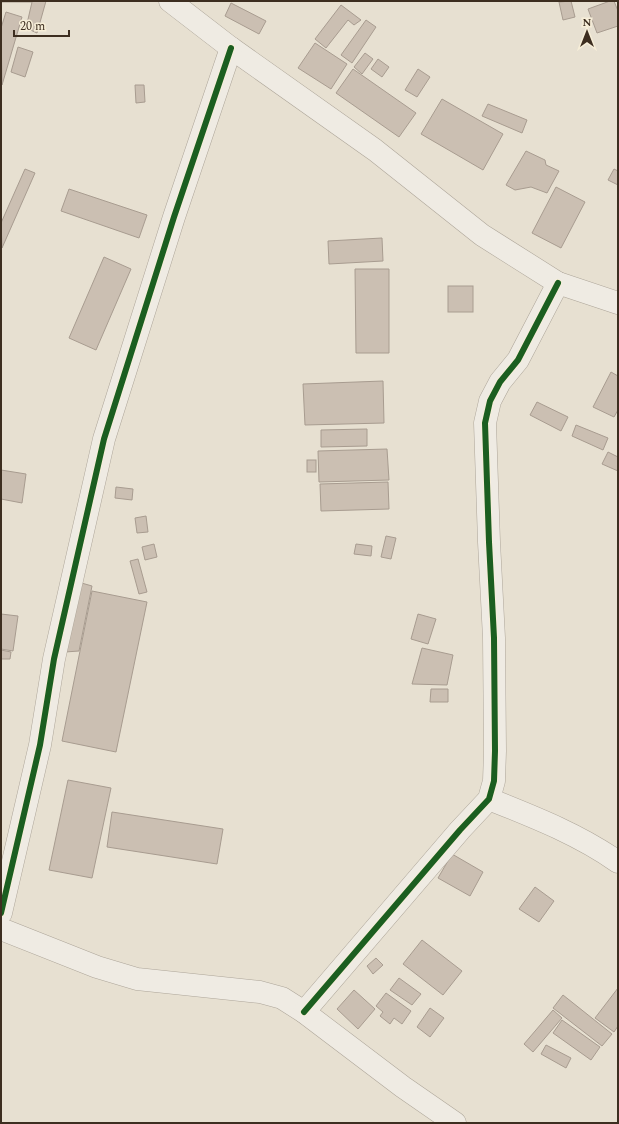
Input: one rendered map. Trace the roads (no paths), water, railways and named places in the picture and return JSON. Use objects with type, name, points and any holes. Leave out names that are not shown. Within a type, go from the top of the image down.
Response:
[{"type":"street","points":[[170,1],[231,48],[375,150],[482,235],[558,283],[618,304]]},
{"type":"street","points":[[1,913],[40,745],[54,658],[104,439],[174,217],[231,48]]},
{"type":"street","points":[[304,1012],[460,830],[489,799],[494,781],[495,751],[494,638],[485,423],[490,401],[500,382],[518,360],[558,283]]},
{"type":"street","points":[[489,799],[557,826],[596,847],[618,862]]},
{"type":"street","points":[[1,929],[97,967],[137,978],[260,992],[282,998],[304,1012],[403,1087],[455,1123]]}]
